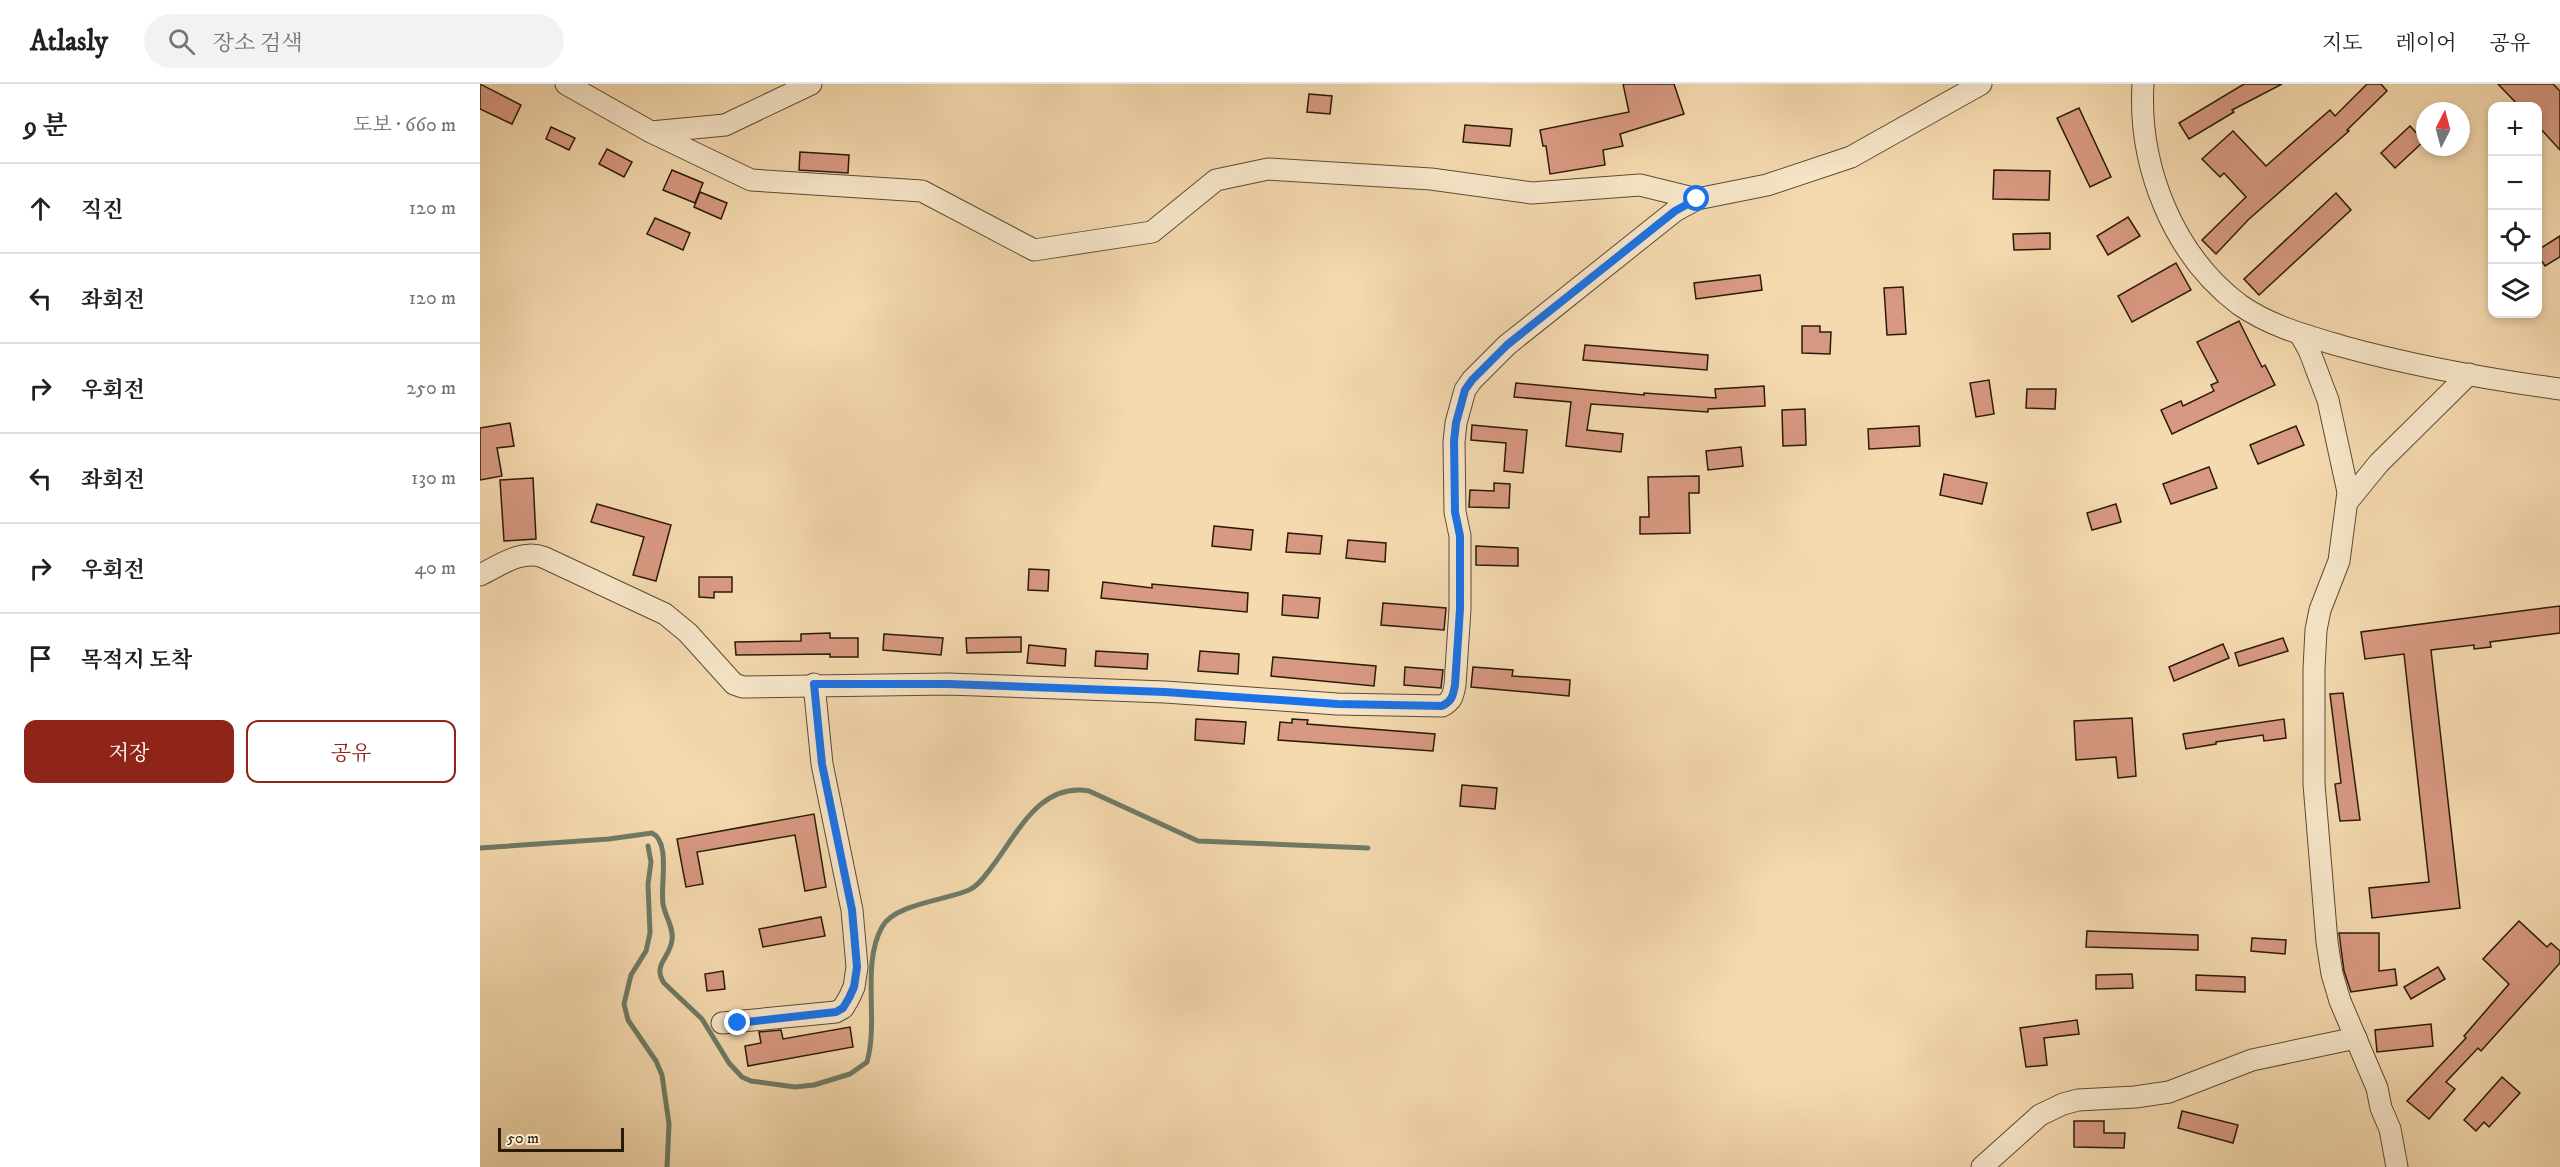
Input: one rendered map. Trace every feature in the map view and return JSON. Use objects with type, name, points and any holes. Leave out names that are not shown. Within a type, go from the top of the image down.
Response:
[{"type":"street","points":[[566,84],[651,132],[751,180],[922,191],[1034,250],[1152,232],[1216,180],[1268,169],[1431,179],[1532,193],[1640,184],[1697,199]]},
{"type":"street","points":[[651,132],[725,125],[811,84]]},
{"type":"street","points":[[480,575],[522,555],[534,554],[665,614],[688,633],[734,684],[742,687],[814,684],[948,684],[1154,692],[1337,704],[1442,706],[1449,703],[1453,697],[1460,609],[1460,536],[1455,512],[1454,441],[1456,423],[1465,390],[1472,380],[1507,345],[1675,211],[1697,199],[1767,185],[1851,157],[1981,84]]},
{"type":"street","points":[[2143,84],[2142,115],[2150,161],[2166,209],[2178,235],[2205,270],[2240,304],[2273,323],[2300,334],[2410,364],[2560,389]]},
{"type":"street","points":[[2300,334],[2309,350],[2328,400],[2346,472],[2348,501],[2339,561],[2320,610],[2316,630],[2314,784],[2327,942],[2332,974],[2340,1002],[2377,1088],[2381,1108],[2390,1129],[2397,1167]]},
{"type":"street","points":[[2348,501],[2386,455],[2469,374]]},
{"type":"street","points":[[722,1023],[804,1017],[836,1012],[843,1008],[854,987],[857,967],[852,910],[822,764],[814,684]]},
{"type":"street","points":[[1982,1167],[2040,1115],[2063,1104],[2078,1100],[2135,1097],[2169,1092],[2253,1060],[2356,1038]]},
{"type":"building","points":[[480,84],[521,105],[512,124],[480,109]]},
{"type":"building","points":[[1623,84],[1674,84],[1684,114],[1620,134],[1623,146],[1603,150],[1605,165],[1550,174],[1546,146],[1543,146],[1540,130],[1629,112]]},
{"type":"building","points":[[2244,84],[2282,84],[2232,110],[2234,112],[2189,139],[2179,123]]},
{"type":"building","points":[[2367,84],[2381,84],[2387,91],[2347,130],[2349,131],[2248,220],[2216,254],[2202,240],[2246,197],[2224,173],[2220,177],[2202,159],[2233,131],[2266,166],[2330,110],[2335,116]]},
{"type":"building","points":[[2498,84],[2553,84],[2560,91],[2560,150],[2542,130],[2542,102],[2515,102]]},
{"type":"building","points":[[1309,94],[1332,96],[1330,114],[1307,112]]},
{"type":"building","points":[[2079,108],[2111,177],[2090,187],[2057,118]]},
{"type":"building","points":[[1465,125],[1512,129],[1510,146],[1463,142]]},
{"type":"building","points":[[2410,126],[2416,132],[2416,148],[2395,168],[2381,153]]},
{"type":"building","points":[[551,127],[575,138],[569,150],[546,139]]},
{"type":"building","points":[[607,149],[632,162],[624,177],[599,164]]},
{"type":"building","points":[[800,152],[849,155],[848,173],[799,170]]},
{"type":"building","points":[[672,170],[703,183],[695,203],[663,190]]},
{"type":"building","points":[[1994,170],[2050,171],[2049,200],[1993,199]]},
{"type":"building","points":[[700,192],[727,203],[721,219],[694,207]]},
{"type":"building","points":[[2336,193],[2351,210],[2259,295],[2244,279]]},
{"type":"building","points":[[2128,217],[2140,236],[2108,255],[2097,236]]},
{"type":"building","points":[[655,218],[690,233],[683,250],[647,234]]},
{"type":"building","points":[[2050,233],[2050,249],[2014,250],[2013,234]]},
{"type":"building","points":[[2560,236],[2560,257],[2545,266],[2542,261],[2542,247]]},
{"type":"building","points":[[2176,263],[2191,290],[2132,322],[2118,296]]},
{"type":"building","points":[[1760,275],[1762,290],[1696,299],[1694,283]]},
{"type":"building","points":[[1903,287],[1906,334],[1887,335],[1884,288]]},
{"type":"building","points":[[2239,321],[2262,367],[2265,365],[2275,385],[2172,434],[2161,410],[2181,401],[2183,406],[2214,391],[2211,385],[2218,382],[2197,342]]},
{"type":"building","points":[[1802,326],[1820,326],[1820,332],[1831,332],[1830,354],[1802,353]]},
{"type":"building","points":[[1585,345],[1708,355],[1707,370],[1583,360]]},
{"type":"building","points":[[1989,380],[1994,414],[1976,417],[1970,383]]},
{"type":"building","points":[[1516,383],[1644,395],[1644,393],[1716,398],[1715,389],[1764,386],[1765,406],[1708,409],[1708,412],[1591,404],[1587,430],[1623,434],[1621,452],[1566,446],[1571,402],[1514,397]]},
{"type":"building","points":[[2027,389],[2056,389],[2055,409],[2026,408]]},
{"type":"building","points":[[1805,409],[1806,445],[1783,446],[1782,410]]},
{"type":"building","points":[[510,423],[514,446],[497,448],[502,476],[480,480],[480,428]]},
{"type":"building","points":[[1472,425],[1527,430],[1523,473],[1504,471],[1506,443],[1471,440]]},
{"type":"building","points":[[1919,426],[1920,446],[1869,449],[1868,429]]},
{"type":"building","points":[[2296,426],[2304,445],[2258,464],[2250,445]]},
{"type":"building","points":[[1741,447],[1743,466],[1708,470],[1706,451]]},
{"type":"building","points":[[2209,467],[2217,488],[2171,504],[2163,484]]},
{"type":"building","points":[[1944,474],[1987,483],[1982,504],[1940,495]]},
{"type":"building","points":[[1699,476],[1699,493],[1689,493],[1690,533],[1640,534],[1640,517],[1649,517],[1648,477]]},
{"type":"building","points":[[533,478],[536,539],[504,541],[500,480]]},
{"type":"building","points":[[1494,483],[1510,484],[1509,508],[1469,507],[1470,490],[1494,491]]},
{"type":"building","points":[[597,504],[671,525],[656,581],[633,575],[644,537],[591,522]]},
{"type":"building","points":[[2116,504],[2121,522],[2092,530],[2087,513]]},
{"type":"building","points":[[1214,526],[1253,530],[1251,550],[1212,546]]},
{"type":"building","points":[[1288,533],[1322,536],[1320,554],[1286,552]]},
{"type":"building","points":[[1348,540],[1386,543],[1385,562],[1346,558]]},
{"type":"building","points":[[1476,546],[1518,548],[1518,566],[1476,565]]},
{"type":"building","points":[[1029,569],[1049,570],[1048,591],[1028,590]]},
{"type":"building","points":[[699,577],[732,577],[732,592],[714,592],[714,598],[699,597]]},
{"type":"building","points":[[1103,582],[1152,588],[1152,584],[1248,593],[1247,612],[1101,598]]},
{"type":"building","points":[[1283,595],[1320,598],[1318,618],[1282,615]]},
{"type":"building","points":[[1383,603],[1446,608],[1444,630],[1381,625]]},
{"type":"building","points":[[2560,606],[2560,633],[2490,642],[2491,647],[2474,649],[2474,645],[2431,650],[2460,908],[2372,918],[2369,888],[2429,882],[2404,654],[2365,659],[2361,632]]},
{"type":"building","points":[[830,633],[830,638],[858,638],[858,657],[830,657],[830,654],[736,655],[735,642],[801,641],[801,634]]},
{"type":"building","points":[[884,634],[943,638],[941,655],[883,650]]},
{"type":"building","points":[[1021,637],[1021,652],[967,653],[966,638]]},
{"type":"building","points":[[2283,638],[2288,651],[2239,666],[2235,653]]},
{"type":"building","points":[[2223,644],[2229,658],[2174,681],[2169,667]]},
{"type":"building","points":[[1029,645],[1066,649],[1065,666],[1027,663]]},
{"type":"building","points":[[1096,651],[1148,654],[1147,669],[1095,666]]},
{"type":"building","points":[[1200,651],[1239,654],[1238,674],[1198,671]]},
{"type":"building","points":[[1273,657],[1376,666],[1374,686],[1271,676]]},
{"type":"building","points":[[1405,667],[1443,670],[1441,688],[1404,685]]},
{"type":"building","points":[[1473,667],[1513,670],[1512,676],[1570,680],[1569,696],[1471,687]]},
{"type":"building","points":[[2343,693],[2360,820],[2340,821],[2335,784],[2341,783],[2330,694]]},
{"type":"building","points":[[2132,718],[2136,776],[2118,778],[2116,757],[2076,760],[2074,721]]},
{"type":"building","points":[[1196,719],[1246,722],[1244,744],[1195,740]]},
{"type":"building","points":[[1292,719],[1308,720],[1307,724],[1435,734],[1433,751],[1278,740],[1280,722],[1292,723]]},
{"type":"building","points":[[2284,719],[2286,738],[2264,741],[2263,735],[2186,749],[2183,734]]},
{"type":"building","points":[[1462,785],[1497,788],[1495,809],[1460,806]]},
{"type":"building","points":[[814,814],[826,887],[805,891],[795,835],[697,852],[703,884],[686,887],[677,839]]},
{"type":"building","points":[[821,917],[825,936],[763,947],[759,929]]},
{"type":"building","points":[[2519,921],[2547,947],[2551,943],[2560,951],[2560,963],[2481,1051],[2478,1048],[2446,1082],[2455,1089],[2429,1119],[2407,1101],[2466,1038],[2464,1036],[2509,984],[2483,959]]},
{"type":"building","points":[[2087,931],[2198,935],[2198,950],[2086,947]]},
{"type":"building","points":[[2339,933],[2379,933],[2379,971],[2395,969],[2397,985],[2351,992],[2344,971]]},
{"type":"building","points":[[2252,938],[2286,940],[2285,954],[2251,951]]},
{"type":"building","points":[[2438,967],[2445,979],[2411,999],[2404,987]]},
{"type":"building","points":[[723,971],[725,989],[707,991],[705,974]]},
{"type":"building","points":[[2132,974],[2133,988],[2096,989],[2096,975]]},
{"type":"building","points":[[2196,975],[2245,977],[2245,992],[2196,990]]},
{"type":"building","points":[[2077,1020],[2079,1034],[2044,1038],[2047,1065],[2026,1067],[2020,1028]]},
{"type":"building","points":[[2431,1024],[2433,1046],[2377,1052],[2375,1030]]},
{"type":"building","points":[[850,1027],[853,1047],[748,1066],[745,1046],[761,1043],[759,1032],[781,1030],[783,1039]]},
{"type":"building","points":[[2502,1077],[2520,1093],[2489,1127],[2484,1122],[2476,1131],[2464,1120]]},
{"type":"building","points":[[2182,1111],[2238,1125],[2233,1143],[2178,1128]]},
{"type":"building","points":[[2074,1121],[2104,1121],[2104,1133],[2125,1133],[2124,1148],[2074,1147]]},
{"type":"waterway","points":[[480,848],[609,839],[652,833],[658,838],[663,854],[662,896],[672,936],[671,946],[660,971],[664,983],[702,1019],[729,1063],[742,1077],[751,1081],[795,1087],[814,1085],[850,1074],[867,1062],[871,1029],[872,958],[882,927],[888,919],[909,908],[959,894],[975,886],[1031,814],[1056,795],[1072,790],[1089,791],[1198,841],[1368,848]]},
{"type":"waterway","points":[[648,846],[651,862],[648,884],[650,933],[646,951],[631,975],[624,1004],[628,1020],[656,1061],[662,1075],[669,1124],[667,1167]]},
{"type":"route","points":[[738,1023],[836,1012],[843,1008],[854,987],[857,967],[852,910],[822,764],[816,727],[814,684],[948,684],[1165,692],[1337,704],[1442,706],[1449,703],[1453,697],[1455,685],[1460,609],[1460,536],[1455,512],[1454,441],[1456,423],[1465,390],[1507,345],[1675,211],[1697,199]]}]
